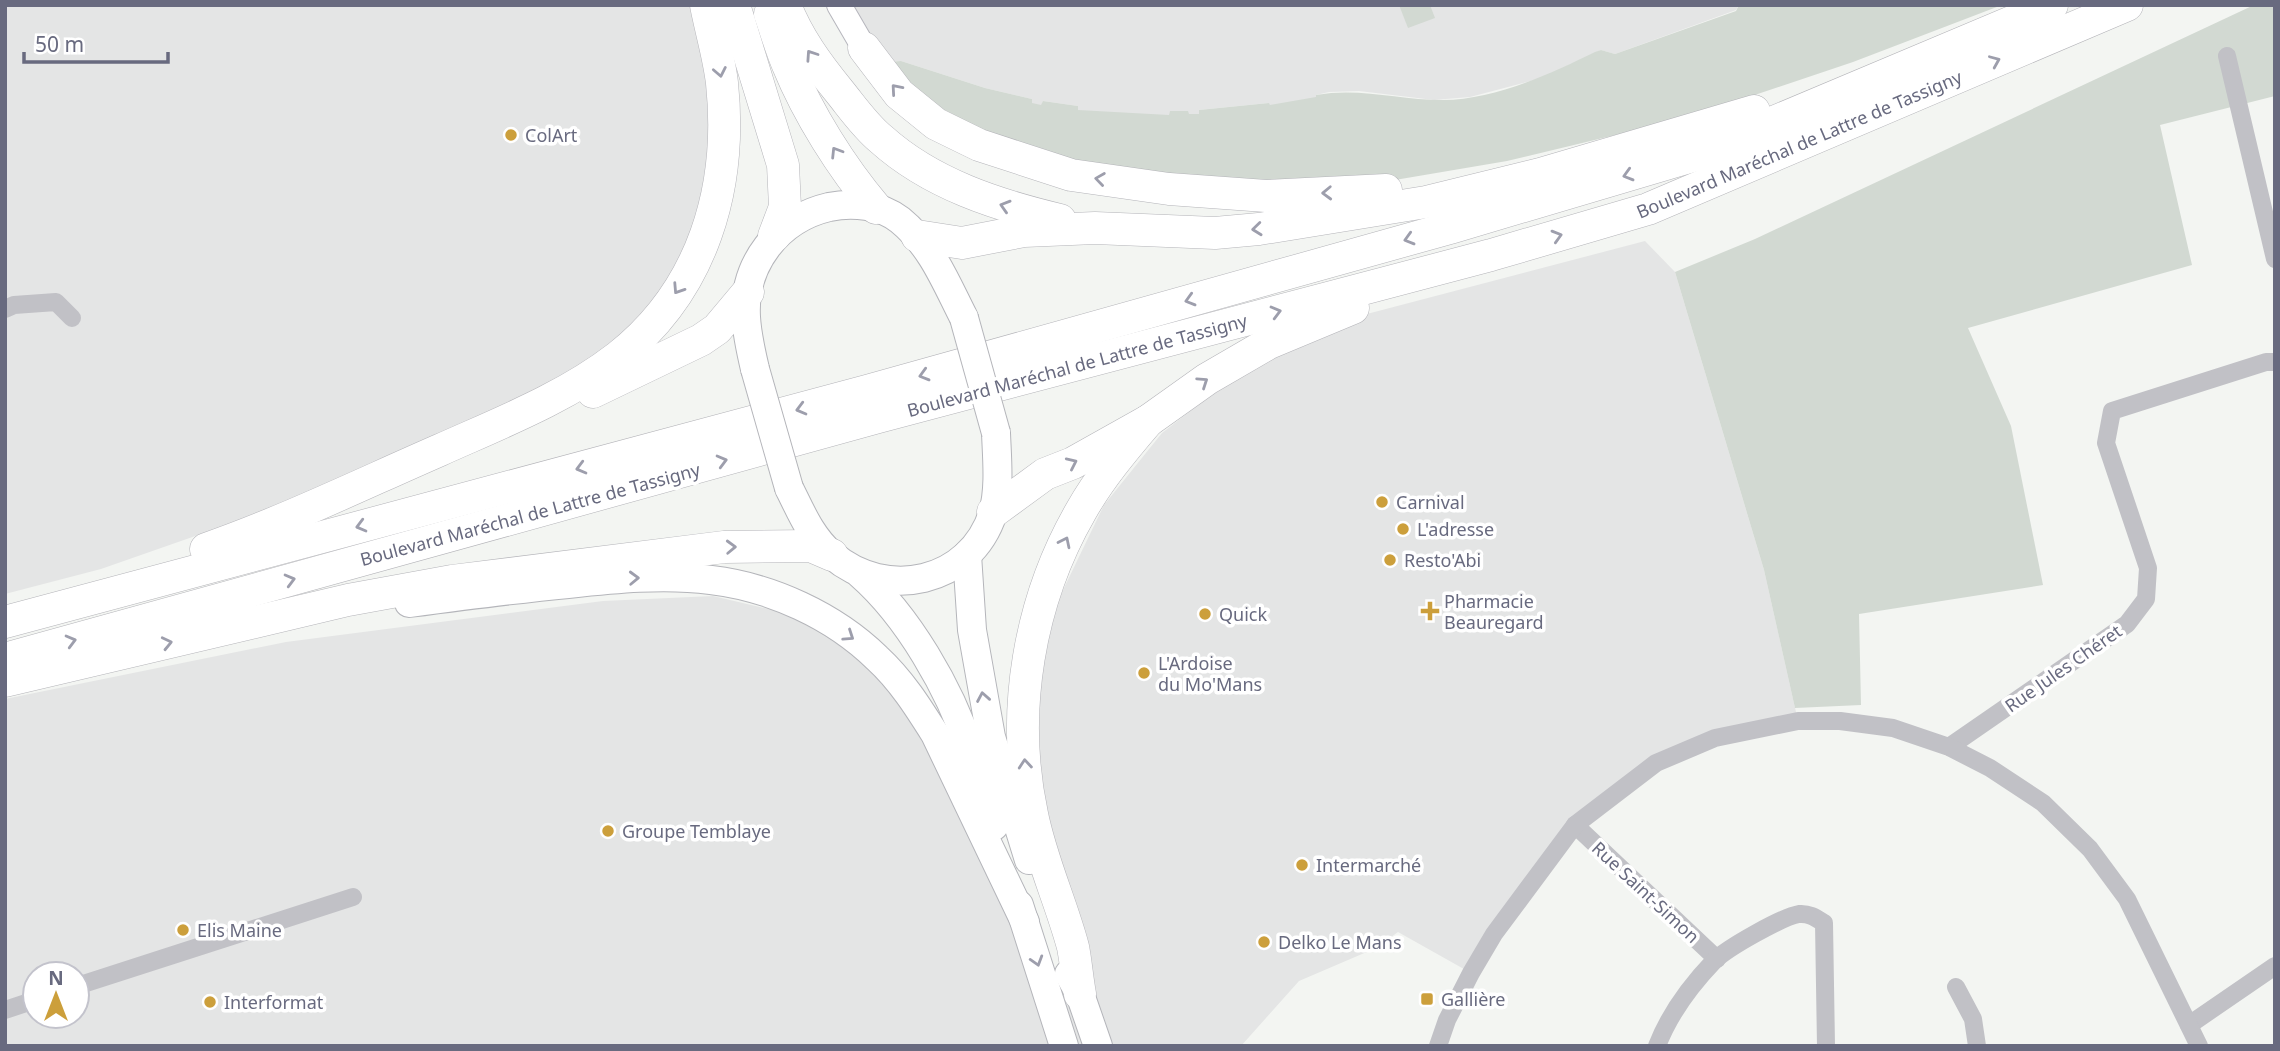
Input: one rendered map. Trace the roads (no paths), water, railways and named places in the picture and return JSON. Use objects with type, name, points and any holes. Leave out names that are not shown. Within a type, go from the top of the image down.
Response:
[{"type":"highway","points":[[137,586],[174,560],[265,526],[527,411],[594,373],[636,341],[670,301],[696,261],[712,223],[724,158],[724,113],[722,80],[706,5]]},
{"type":"highway","points":[[734,5],[783,164],[785,207],[774,236]]},
{"type":"highway","points":[[768,5],[788,65],[813,113],[849,172],[876,208]]},
{"type":"highway","points":[[785,5],[799,36],[816,63],[881,139],[923,169],[967,191],[1018,210],[1096,229]]},
{"type":"highway","name":"Boulevard Maréchal de Lattre de Tassigny","points":[[5,622],[894,384],[1453,227],[1680,160],[1943,53],[2052,5]]},
{"type":"highway","name":"Boulevard Maréchal de Lattre de Tassigny","points":[[5,659],[878,417],[1491,255],[1648,209],[2127,5]]},
{"type":"highway","points":[[864,48],[899,94],[936,124],[979,145],[1071,175],[1168,189],[1266,196],[1379,191],[1500,170],[1540,174]]},
{"type":"highway","points":[[918,236],[962,243],[1024,231],[1096,229],[1192,233],[1259,229],[1426,202],[1540,174],[1943,53]]},
{"type":"highway","points":[[993,512],[1045,474],[1073,463],[1147,421],[1207,379],[1269,343],[1356,307],[1479,273],[1491,255]]},
{"type":"highway","points":[[399,468],[532,422],[681,351],[717,329],[748,292]]},
{"type":"highway","points":[[1064,997],[1073,948],[1031,811],[1024,742],[1025,682],[1042,600],[1062,546],[1088,500],[1147,421]]},
{"type":"highway","points":[[5,681],[348,600],[452,581],[724,547],[811,546],[832,555]]},
{"type":"main road","points":[[860,574],[884,579],[918,579],[939,574],[967,555],[986,530],[993,512],[997,488],[996,433],[964,318],[932,254],[918,236],[899,219],[876,208],[853,205],[818,210],[801,217],[774,236],[756,264],[748,292],[746,315],[755,369],[789,488],[806,522],[832,555],[877,589],[919,646],[952,704],[970,748],[1025,922]]},
{"type":"main road","points":[[967,555],[972,630],[991,737],[1062,960],[1064,1046]]},
{"type":"main road","points":[[348,600],[376,607],[623,578],[667,577],[712,580],[753,588],[791,602],[825,619],[877,657],[906,691],[935,734],[1064,997],[1098,1046]]},
{"type":"street","points":[[839,5],[864,48]]},
{"type":"street","points":[[2227,56],[2275,259]]},
{"type":"street","points":[[5,309],[13,305],[56,302],[72,318]]},
{"type":"street","name":"Rue Jules Chéret","points":[[1949,747],[2126,624],[2146,599],[2148,568],[2106,443],[2112,411],[2266,362],[2275,362]]},
{"type":"street","points":[[1438,1046],[1447,1020],[1494,934],[1575,825],[1656,763],[1715,738],[1798,721],[1893,728],[1949,747],[1990,768],[2043,803],[2091,849],[2127,899],[2199,1046]]},
{"type":"street","name":"Rue Saint-Simon","points":[[1575,825],[1717,958]]},
{"type":"street","points":[[91,981],[353,897]]},
{"type":"street","points":[[1657,1046],[1663,1030],[1688,991],[1717,958],[1777,922],[1799,914],[1812,915],[1824,923],[1826,1046]]},
{"type":"street","points":[[2189,1025],[2275,966]]},
{"type":"street","points":[[1956,987],[1973,1019],[1977,1046]]},
{"type":"place","name":"ColArt","points":[[511,135]]},
{"type":"place","name":"Carnival","points":[[1382,502]]},
{"type":"place","name":"L'adresse","points":[[1403,529]]},
{"type":"place","name":"Resto'Abi","points":[[1390,560]]},
{"type":"place","name":"Pharmacie Beauregard","points":[[1430,611]]},
{"type":"place","name":"Quick","points":[[1205,614]]},
{"type":"place","name":"L'Ardoise du Mo'Mans","points":[[1144,673]]},
{"type":"place","name":"Groupe Temblaye","points":[[608,831]]},
{"type":"place","name":"Intermarché","points":[[1302,865]]},
{"type":"place","name":"Elis Maine","points":[[183,930]]},
{"type":"place","name":"Delko Le Mans","points":[[1264,942]]},
{"type":"place","name":"Gallière","points":[[1427,999]]},
{"type":"place","name":"Interformat","points":[[210,1002]]}]
